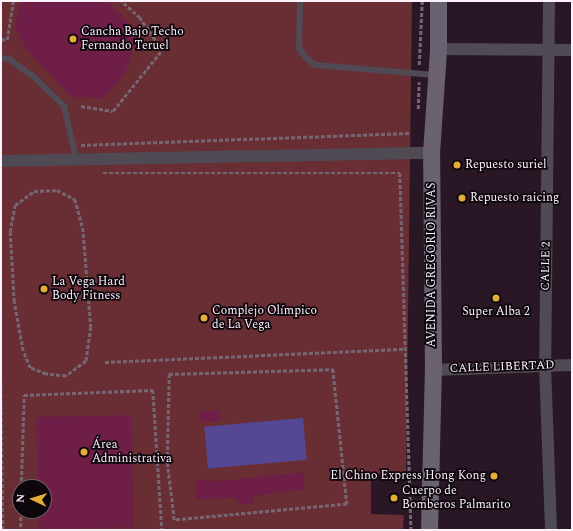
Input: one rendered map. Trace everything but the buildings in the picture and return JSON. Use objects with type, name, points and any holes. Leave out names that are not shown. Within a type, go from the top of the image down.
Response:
[{"type":"main road","name":"AVENIDA GREGORIO RIVAS","points":[[428,530],[433,370],[431,153],[438,49],[438,1]]},
{"type":"street","name":"CALLE 2","points":[[549,1],[545,365],[551,530]]},
{"type":"street","points":[[438,49],[572,50]]},
{"type":"street","points":[[1,161],[76,158],[431,153]]},
{"type":"street","name":"CALLE LIBERTAD","points":[[433,370],[572,365]]},
{"type":"lane","points":[[300,1],[299,48],[305,57],[315,65],[436,75]]},
{"type":"lane","points":[[1,58],[9,59],[34,77],[64,106],[76,158]]},
{"type":"path","points":[[1,39],[7,40],[13,1]]},
{"type":"path","points":[[81,106],[113,111],[162,50],[140,18],[121,1]]},
{"type":"path","points":[[418,111],[422,1]]},
{"type":"path","points":[[81,145],[410,133]]},
{"type":"path","points":[[97,173],[400,173],[411,530]]},
{"type":"path","points":[[58,190],[75,200],[82,228],[91,327],[86,362],[66,376],[46,374],[30,368],[23,351],[14,302],[10,232],[15,204],[34,192],[58,190]]},
{"type":"path","points":[[105,362],[406,349]]},
{"type":"path","points":[[333,369],[347,504],[174,520],[167,462],[169,374],[333,369]]},
{"type":"path","points":[[1,382],[3,530]]},
{"type":"path","points":[[21,479],[24,395],[154,390],[162,530]]},
{"type":"path","points":[[20,519],[21,530]]},
{"type":"shaded area","name":"Complejo Olímpico de La Vega","points":[[1,1],[412,1],[406,476],[371,473],[371,514],[404,515],[403,530],[1,530]]},
{"type":"shaded area","points":[[303,418],[307,460],[208,468],[204,427]]},
{"type":"place","name":"Cancha Bajo Techo Fernando Teruel","points":[[73,39]]},
{"type":"place","name":"Repuesto suriel","points":[[457,165]]},
{"type":"place","name":"Repuesto raicing","points":[[462,198]]},
{"type":"place","name":"La Vega Hard Body Fitness","points":[[44,289]]},
{"type":"place","name":"Super Alba 2","points":[[496,298]]},
{"type":"place","name":"Complejo Olímpico de La Vega","points":[[204,318]]},
{"type":"place","name":"Área Administrativa","points":[[84,452]]},
{"type":"place","name":"El Chino Express Hong Kong","points":[[494,476]]},
{"type":"place","name":"Cuerpo de Bomberos Palmarito","points":[[394,498]]}]
